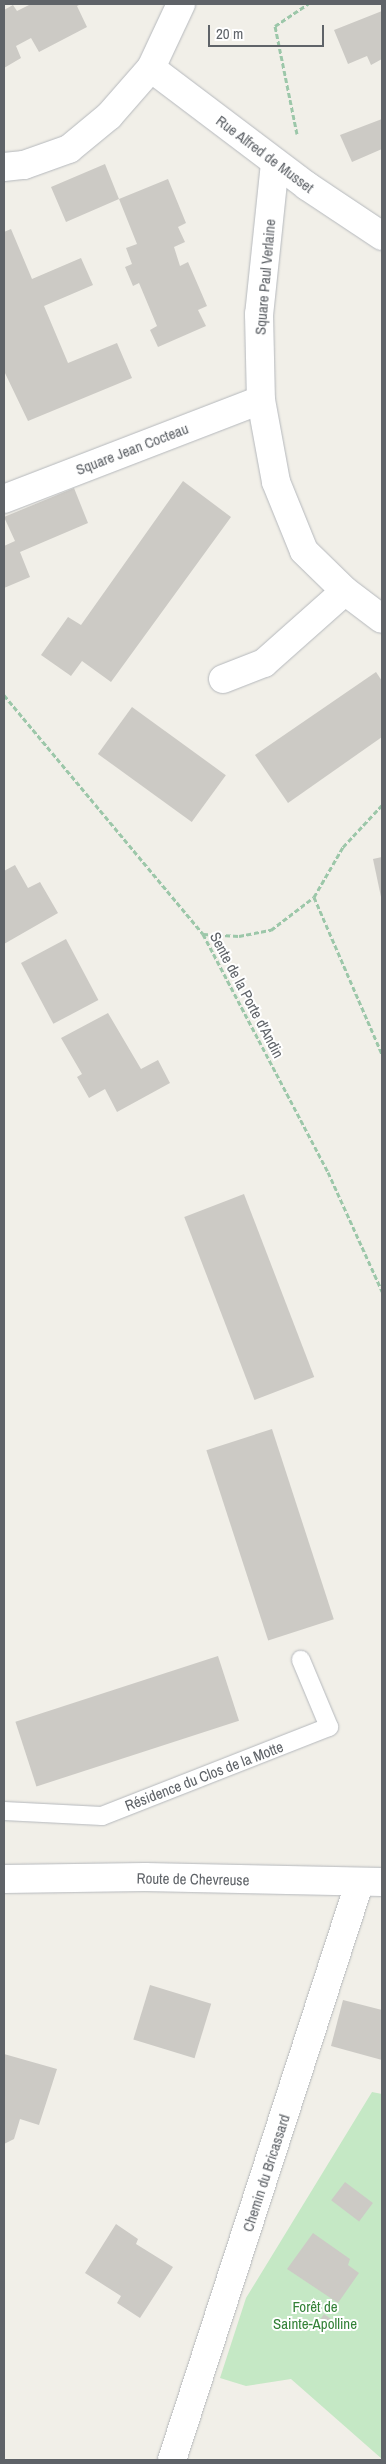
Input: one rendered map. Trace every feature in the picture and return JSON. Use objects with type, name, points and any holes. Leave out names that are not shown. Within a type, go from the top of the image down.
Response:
[{"type":"street","points":[[4,167],[24,165],[69,149],[109,116],[151,68],[181,4]]},
{"type":"street","name":"Rue Alfred de Musset","points":[[151,68],[275,163],[382,236]]},
{"type":"street","name":"Square Paul Verlaine","points":[[275,163],[259,314],[261,400],[276,482],[304,551],[345,591],[382,619]]},
{"type":"street","name":"Square Jean Cocteau","points":[[4,499],[261,400]]},
{"type":"street","points":[[223,678],[264,663],[345,591]]},
{"type":"street","name":"Route de Chevreuse","points":[[4,1879],[145,1877],[370,1883]]},
{"type":"street","name":"Chemin du Bricassard","points":[[172,2460],[370,1883]]},
{"type":"lane","name":"Résidence du Clos de la Motte","points":[[4,1811],[102,1816],[329,1727],[301,1660]]},
{"type":"path","points":[[307,186],[275,26],[308,4]]},
{"type":"path","name":"Sente de la Porte d'Andin","points":[[4,695],[203,934],[328,1172],[382,1291]]},
{"type":"path","points":[[203,934],[238,936],[271,930],[314,897],[343,847],[382,805]]},
{"type":"path","points":[[314,897],[382,1054]]},
{"type":"green space","name":"Forêt de Sainte-Apolline","points":[[372,2092],[382,2094],[382,2459],[291,2379],[246,2386],[220,2378],[246,2298]]},
{"type":"building","points":[[31,4],[81,4],[77,6],[87,27],[39,52],[31,38],[16,46],[21,58],[4,68],[4,10],[13,5],[17,11]]},
{"type":"building","points":[[382,11],[382,59],[371,65],[367,56],[348,64],[334,30]]},
{"type":"building","points":[[382,119],[382,149],[352,162],[340,135]]},
{"type":"building","points":[[105,164],[119,199],[66,222],[51,187]]},
{"type":"building","points":[[168,179],[186,223],[178,227],[185,242],[174,247],[180,266],[188,262],[207,306],[198,310],[206,326],[158,347],[150,330],[157,326],[139,283],[133,286],[125,267],[132,264],[126,248],[137,244],[119,199]]},
{"type":"building","points":[[11,229],[32,279],[81,258],[93,285],[44,306],[68,363],[117,343],[132,378],[28,421],[4,371],[4,232]]},
{"type":"building","points":[[183,481],[231,517],[111,682],[82,661],[71,676],[41,655],[68,617],[81,625]]},
{"type":"building","points":[[74,488],[88,523],[20,552],[30,577],[4,588],[4,546],[15,541],[4,517]]},
{"type":"building","points":[[376,672],[382,681],[382,737],[288,803],[255,755]]},
{"type":"building","points":[[132,707],[226,775],[192,822],[98,754]]},
{"type":"building","points":[[382,857],[382,897],[381,897],[373,859]]},
{"type":"building","points":[[15,865],[28,888],[40,882],[58,913],[4,944],[4,871]]},
{"type":"building","points":[[66,939],[98,1000],[53,1024],[21,963]]},
{"type":"building","points":[[108,1013],[141,1069],[158,1060],[170,1083],[117,1112],[105,1089],[89,1098],[77,1077],[82,1074],[61,1038]]},
{"type":"building","points":[[244,1194],[314,1377],[254,1400],[184,1217]]},
{"type":"building","points":[[272,1429],[334,1619],[268,1641],[206,1450]]},
{"type":"building","points":[[218,1656],[239,1721],[36,1786],[15,1722]]},
{"type":"building","points":[[150,1985],[211,2004],[195,2058],[133,2040]]},
{"type":"building","points":[[343,2000],[382,2010],[382,2060],[331,2046]]},
{"type":"building","points":[[4,2054],[57,2069],[39,2125],[20,2119],[14,2139],[4,2144]]},
{"type":"building","points":[[345,2182],[373,2203],[359,2221],[331,2200]]},
{"type":"building","points":[[116,2224],[138,2239],[136,2244],[173,2267],[140,2318],[117,2303],[121,2296],[85,2273]]},
{"type":"building","points":[[313,2233],[350,2259],[348,2265],[359,2273],[338,2303],[287,2269]]},
{"type":"building","points":[[324,2314],[334,2321],[326,2332],[317,2325]]}]
